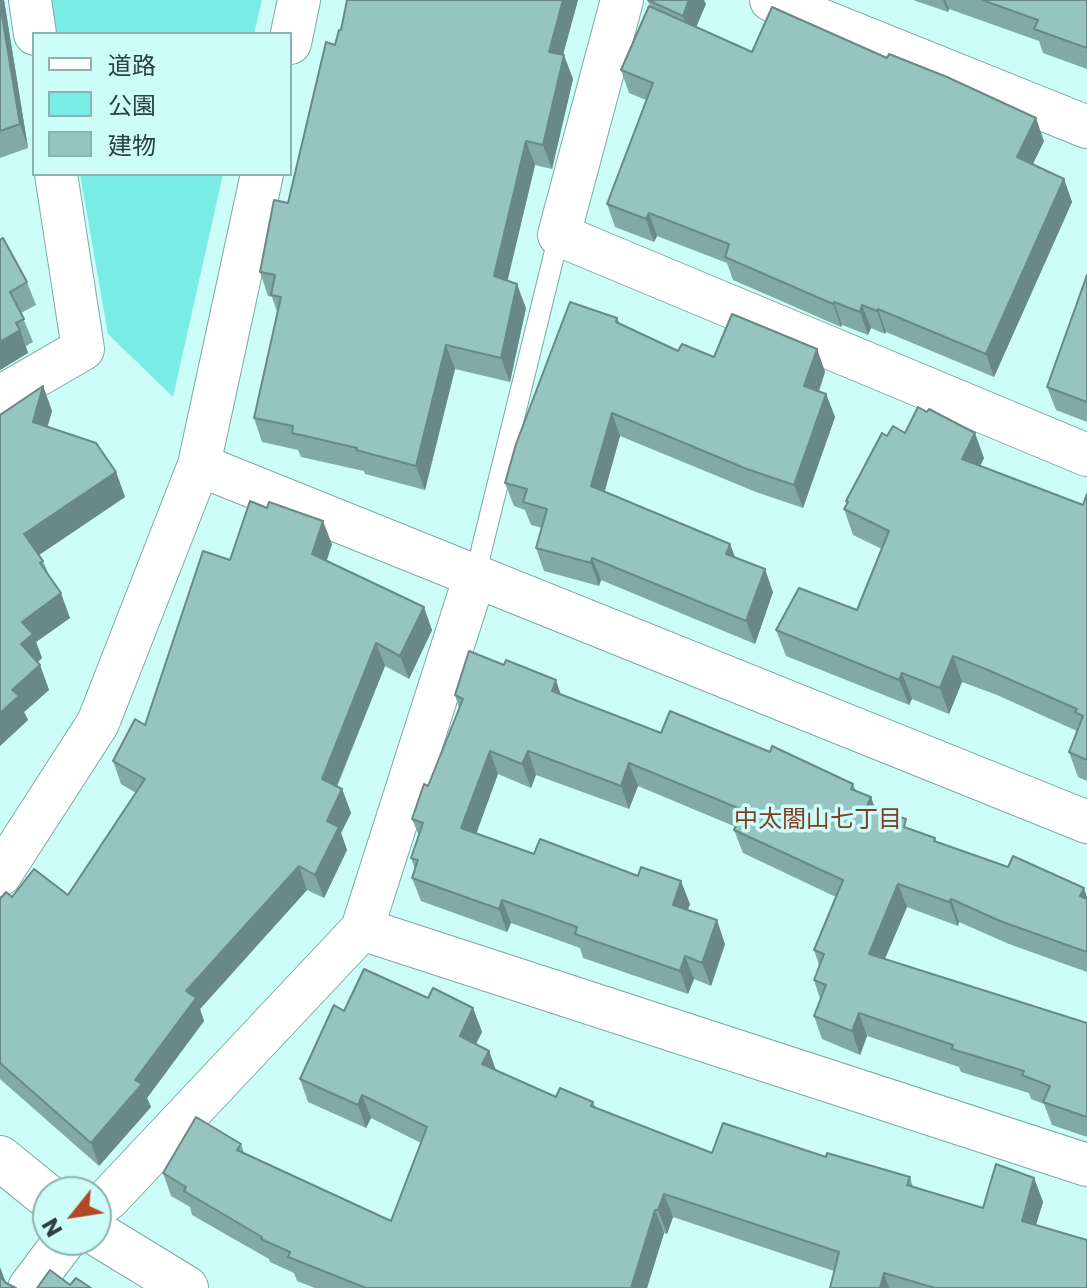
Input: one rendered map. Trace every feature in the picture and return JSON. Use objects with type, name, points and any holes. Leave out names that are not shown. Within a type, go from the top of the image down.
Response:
[{"type":"street","points":[[30,0],[35,32]]},
{"type":"street","points":[[292,33],[299,0]]},
{"type":"street","points":[[622,0],[559,235],[1087,455]]},
{"type":"street","points":[[771,0],[1087,127]]},
{"type":"street","points":[[0,397],[83,349],[56,176]]},
{"type":"street","points":[[0,875],[98,723],[199,465],[262,176]]},
{"type":"street","points":[[199,465],[1087,822]]},
{"type":"street","points":[[112,1195],[362,929],[475,576]]},
{"type":"street","points":[[362,929],[1087,1165]]},
{"type":"street","points":[[0,1158],[32,1184]]},
{"type":"street","points":[[112,1243],[186,1288]]},
{"type":"street","points":[[29,1288],[53,1256]]},
{"type":"lane","points":[[475,576],[559,235]]},
{"type":"green space","points":[[49,0],[262,0],[254,32],[55,32]]},
{"type":"green space","points":[[80,176],[223,176],[173,397],[108,334]]},
{"type":"building","points":[[347,0],[563,0],[549,52],[564,55],[543,145],[526,141],[494,276],[517,284],[501,358],[446,345],[416,466],[292,433],[293,426],[254,418],[281,297],[271,295],[275,275],[260,272],[274,200],[288,203],[326,42],[335,45]]},
{"type":"building","points":[[648,0],[689,0],[683,16]]},
{"type":"building","points":[[982,0],[1087,0],[1087,48],[1034,29],[1038,20]]},
{"type":"building","points":[[0,4],[20,124],[0,131]]},
{"type":"building","points":[[649,6],[752,52],[772,7],[887,58],[889,54],[947,77],[1036,118],[1017,157],[1064,179],[986,354],[878,309],[862,305],[860,312],[833,304],[725,257],[729,244],[649,213],[646,219],[607,204],[653,83],[621,70]]},
{"type":"building","points":[[3,238],[27,282],[10,292],[24,319],[16,323],[20,330],[0,342],[0,240]]},
{"type":"building","points":[[1087,275],[1087,402],[1047,387]]},
{"type":"building","points":[[570,302],[617,318],[616,322],[678,351],[682,344],[714,357],[732,314],[817,349],[804,386],[826,394],[794,485],[747,469],[612,413],[591,486],[730,544],[726,554],[765,569],[746,621],[592,558],[591,563],[536,548],[547,509],[523,502],[527,489],[505,483],[516,444]]},
{"type":"building","points":[[43,386],[33,422],[96,443],[116,472],[24,534],[61,593],[22,622],[33,634],[21,644],[40,665],[12,690],[19,696],[0,713],[0,415]]},
{"type":"building","points":[[918,407],[927,412],[929,409],[975,433],[962,459],[1083,505],[1087,494],[1087,760],[1069,752],[1083,716],[1075,712],[1077,709],[988,670],[953,656],[940,688],[902,673],[899,680],[776,630],[799,588],[857,610],[889,531],[844,509],[846,501],[882,433],[887,436],[893,426],[905,433]]},
{"type":"building","points":[[250,501],[267,508],[269,502],[323,521],[312,554],[424,607],[400,656],[376,643],[322,779],[342,789],[327,821],[339,827],[315,875],[299,866],[186,991],[196,998],[135,1080],[142,1084],[91,1143],[0,1063],[0,899],[6,892],[12,897],[34,869],[68,895],[145,779],[113,761],[135,719],[145,725],[203,551],[230,560]]},
{"type":"building","points":[[469,651],[504,665],[506,660],[556,680],[552,691],[661,733],[670,711],[770,752],[772,746],[853,784],[851,789],[871,797],[867,806],[906,819],[904,827],[935,838],[934,841],[1008,867],[1013,856],[1084,888],[1080,896],[1087,899],[1087,952],[1000,921],[951,899],[949,902],[898,884],[869,954],[1087,1023],[1087,1117],[1043,1102],[1050,1086],[1022,1075],[1024,1071],[952,1049],[953,1045],[859,1013],[852,1031],[814,1016],[826,985],[814,980],[824,954],[814,950],[843,880],[734,830],[743,810],[629,763],[621,786],[528,751],[522,764],[490,751],[461,828],[534,854],[540,839],[638,876],[641,867],[681,881],[673,905],[717,920],[702,963],[685,956],[680,971],[575,934],[577,927],[502,900],[499,909],[412,878],[418,860],[411,858],[423,823],[412,819],[424,784],[428,786],[463,699],[455,695]]},
{"type":"building","points":[[364,969],[428,998],[433,988],[473,1008],[460,1036],[489,1051],[482,1064],[556,1097],[560,1088],[593,1102],[591,1106],[712,1153],[723,1123],[826,1157],[827,1153],[910,1177],[907,1185],[983,1208],[996,1164],[1034,1178],[1022,1221],[1087,1240],[1087,1288],[935,1288],[884,1273],[880,1288],[830,1288],[839,1252],[664,1194],[658,1210],[655,1210],[631,1288],[366,1288],[288,1257],[290,1252],[261,1239],[184,1191],[186,1187],[163,1173],[196,1117],[241,1144],[237,1150],[391,1221],[427,1127],[362,1095],[358,1105],[300,1079],[334,1005],[344,1011]]},
{"type":"building","points":[[50,1270],[70,1285],[76,1278],[91,1288],[37,1288]]},
{"type":"building","points":[[0,1276],[6,1283],[16,1288],[0,1288]]},
{"type":"district","name":"中太閤山七丁目","points":[[818,821]]}]
